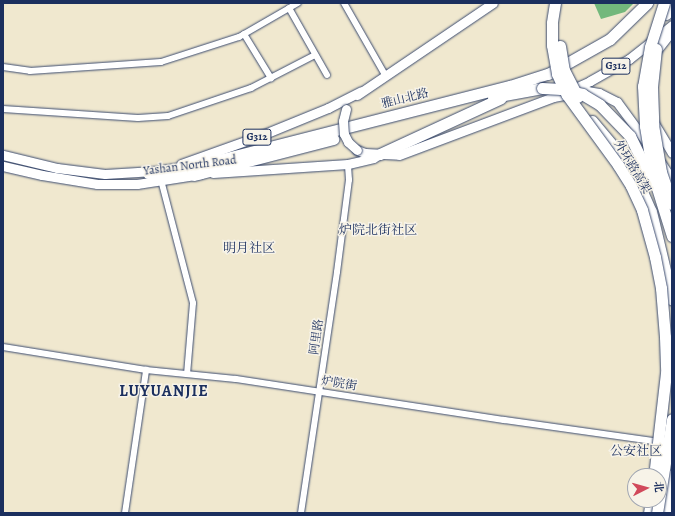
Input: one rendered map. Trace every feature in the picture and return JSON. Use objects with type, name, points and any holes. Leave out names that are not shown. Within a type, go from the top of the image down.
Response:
[{"type":"highway","name":"外环路高架","points":[[555,3],[552,23],[552,45],[557,74],[567,95],[618,165],[631,186],[642,210],[655,257],[661,288],[666,373],[655,468]]},
{"type":"highway","name":"外环路高架","points":[[562,3],[559,23],[560,46],[564,70],[592,122],[623,158],[636,178],[651,211],[672,300]]},
{"type":"highway","name":"雅山北路","points":[[148,173],[195,166],[510,86],[548,74],[610,39],[647,3]]},
{"type":"highway","points":[[669,6],[656,49],[652,87],[653,125],[661,172],[672,204]]},
{"type":"highway","points":[[669,6],[650,47],[643,86],[645,126],[653,175],[671,231]]},
{"type":"highway","points":[[194,175],[513,93],[542,88],[561,89],[582,94],[600,105],[615,118],[630,136],[643,161],[671,231]]},
{"type":"highway","points":[[380,154],[513,93]]},
{"type":"highway","points":[[657,513],[672,419]]},
{"type":"highway","points":[[667,513],[672,475]]},
{"type":"main road","name":"G312","points":[[361,91],[493,3]]},
{"type":"main road","name":"G312","points":[[380,154],[399,155],[408,152],[553,97],[590,81],[629,59],[672,25]]},
{"type":"main road","points":[[672,30],[649,61],[643,81],[644,104],[650,117],[672,153]]},
{"type":"main road","name":"Yashan North Road","points":[[3,155],[57,168],[104,174],[148,173],[193,161],[257,137],[328,108],[361,91]]},
{"type":"main road","points":[[361,91],[346,109],[343,121],[344,134],[348,142],[357,150],[380,154]]},
{"type":"main road","points":[[553,97],[587,91],[599,93],[617,102],[632,121],[672,180]]},
{"type":"main road","name":"Yashan North Road","points":[[3,166],[42,175],[97,184],[137,184],[194,175],[348,164],[373,158],[380,154]]},
{"type":"main road","points":[[652,468],[672,337]]},
{"type":"main road","points":[[671,513],[672,506]]},
{"type":"street","points":[[3,67],[30,71],[161,62],[244,34],[298,3]]},
{"type":"street","points":[[344,3],[385,75]]},
{"type":"street","points":[[289,8],[326,75]]},
{"type":"street","points":[[244,34],[271,78]]},
{"type":"street","points":[[3,109],[131,117],[168,116],[251,88],[315,55]]},
{"type":"street","name":"阿里路","points":[[301,513],[320,392],[349,180],[348,164]]},
{"type":"street","points":[[161,180],[193,303],[187,374]]},
{"type":"street","name":"炉院街","points":[[3,347],[146,370],[320,392],[672,443]]},
{"type":"street","points":[[125,513],[146,370]]},
{"type":"green space","points":[[594,3],[634,3],[625,12],[601,19]]},
{"type":"district","name":"炉院北街社区","points":[[378,230]]},
{"type":"district","name":"明月社区","points":[[249,248]]},
{"type":"district","name":"LUYUANJIE","points":[[164,391]]},
{"type":"district","name":"公安社区","points":[[636,451]]}]
